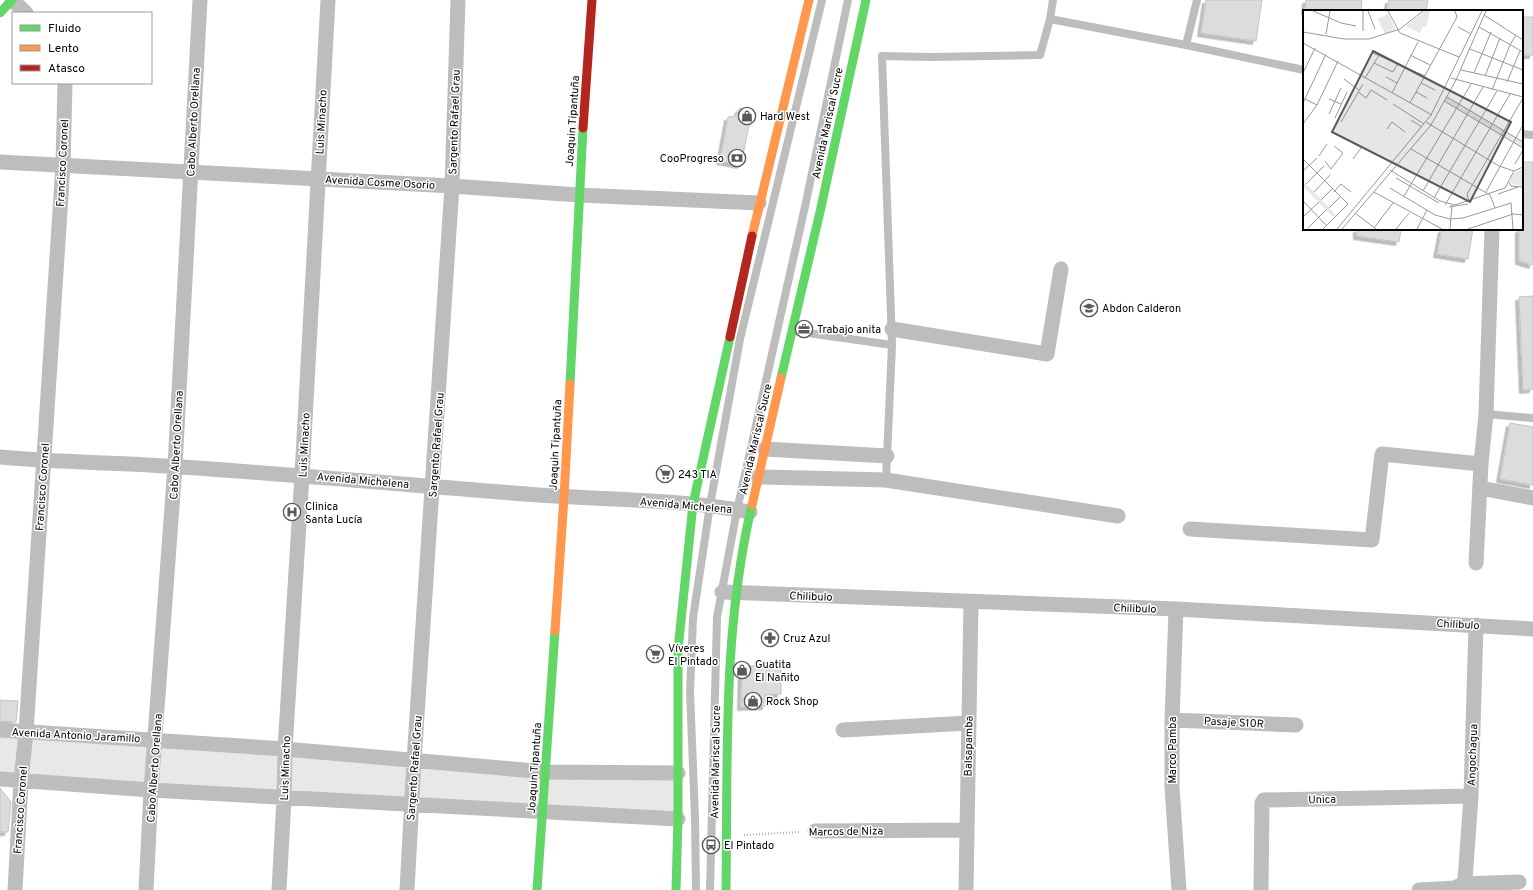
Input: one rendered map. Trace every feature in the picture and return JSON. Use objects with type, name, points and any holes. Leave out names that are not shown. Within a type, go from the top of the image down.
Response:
[{"type":"main road","points":[[0,13],[12,0]]},
{"type":"main road","name":"Joaquin Tipantuña","points":[[537,890],[544,812],[564,497],[579,195],[592,0]]},
{"type":"main road","points":[[676,890],[678,819],[678,650],[693,504],[759,203],[809,0]]},
{"type":"main road","name":"Avenida Mariscal Sucre","points":[[726,890],[729,592],[744,511],[758,477],[765,449],[820,212],[866,0]]},
{"type":"street","points":[[12,0],[25,12]]},
{"type":"street","name":"Cabo Alberto Orellana","points":[[146,890],[151,790],[175,466],[200,0]]},
{"type":"street","name":"Luis Minacho","points":[[279,890],[285,749],[302,475],[328,0]]},
{"type":"street","name":"Sargento Rafael Grau","points":[[407,890],[411,806],[452,186],[458,0]]},
{"type":"street","name":"Francisco Coronel","points":[[15,890],[21,781],[26,732],[63,165],[65,84]]},
{"type":"street","name":"Avenida Cosme Osorio","points":[[0,162],[318,178],[579,195],[759,203]]},
{"type":"street","points":[[1476,563],[1481,464],[1486,414],[1492,230]]},
{"type":"street","points":[[892,329],[1047,354],[1061,269]]},
{"type":"street","points":[[765,449],[887,456]]},
{"type":"street","points":[[1190,529],[1372,540],[1382,454],[1481,464]]},
{"type":"street","name":"Avenida Michelena","points":[[0,457],[44,461],[175,466],[302,475],[564,497],[710,505],[744,511]]},
{"type":"street","points":[[758,477],[886,480],[1118,516]]},
{"type":"street","points":[[1480,488],[1533,498]]},
{"type":"street","name":"Chilibulo","points":[[729,592],[1176,609],[1533,629]]},
{"type":"street","name":"Balsapamba","points":[[966,890],[971,602]]},
{"type":"street","name":"Marco Pamba","points":[[1176,609],[1172,720],[1172,787],[1179,890]]},
{"type":"street","name":"Angochagua","points":[[1462,884],[1465,880],[1471,796],[1476,625]]},
{"type":"street","name":"Pasaje S10R","points":[[1172,720],[1296,725]]},
{"type":"street","points":[[843,730],[968,723]]},
{"type":"street","name":"Avenida Antonio Jaramillo","points":[[0,730],[285,749],[546,772],[678,773]]},
{"type":"street","points":[[0,779],[411,806],[678,819]]},
{"type":"street","name":"Unica","points":[[1261,890],[1262,803],[1264,800],[1471,796]]},
{"type":"street","name":"Marcos de Niza","points":[[815,832],[967,830]]},
{"type":"street","points":[[1419,890],[1455,888],[1462,884],[1518,882]]},
{"type":"lane","points":[[696,890],[695,817],[690,692],[693,618],[710,505],[740,339],[822,0]]},
{"type":"lane","points":[[710,890],[718,617],[729,592],[806,202],[848,0]]},
{"type":"lane","points":[[886,480],[892,329],[882,56],[931,57],[1040,55],[1050,19],[1053,0]]},
{"type":"lane","points":[[1186,45],[1197,0]]},
{"type":"lane","points":[[1050,19],[1186,45],[1303,70]]},
{"type":"lane","points":[[1523,134],[1533,135]]},
{"type":"lane","points":[[793,330],[892,345]]},
{"type":"lane","points":[[1486,414],[1533,418]]},
{"type":"path","name":"Marcos de Niza","points":[[726,836],[815,832]]},
{"type":"shaded area","points":[[0,730],[678,773],[678,819],[0,779]]},
{"type":"building","points":[[1206,0],[1262,0],[1256,41],[1201,33]]},
{"type":"building","points":[[1306,0],[1362,0],[1361,10],[1305,10]]},
{"type":"building","points":[[1389,0],[1428,0],[1426,10],[1387,10]]},
{"type":"building","points":[[1523,17],[1533,17],[1533,55],[1523,55]]},
{"type":"building","points":[[740,108],[752,110],[741,165],[720,161],[728,117],[735,116]]},
{"type":"building","points":[[1523,162],[1533,162],[1533,265],[1519,261],[1519,230],[1523,230]]},
{"type":"building","points":[[1357,230],[1401,230],[1399,242],[1357,236]]},
{"type":"building","points":[[1442,230],[1473,230],[1468,259],[1437,254]]},
{"type":"building","points":[[1533,296],[1533,389],[1523,390],[1519,297]]},
{"type":"building","points":[[1510,423],[1533,427],[1533,485],[1500,479]]},
{"type":"building","points":[[742,666],[781,666],[781,694],[765,695],[766,706],[741,707]]},
{"type":"building","points":[[0,700],[18,701],[16,722],[0,721]]},
{"type":"building","points":[[0,788],[11,802],[8,832],[0,832]]},
{"type":"traffic: fast","points":[[0,13],[12,0]]},
{"type":"traffic: fast","points":[[781,378],[820,212],[866,0]]},
{"type":"traffic: fast","points":[[570,384],[583,128]]},
{"type":"traffic: fast","points":[[676,890],[678,819],[678,650],[693,504],[730,337]]},
{"type":"traffic: fast","points":[[726,890],[727,745],[731,648],[742,552],[752,505]]},
{"type":"traffic: fast","points":[[537,890],[555,631]]},
{"type":"traffic: slow","points":[[752,236],[809,0]]},
{"type":"traffic: slow","points":[[752,505],[781,378]]},
{"type":"traffic: slow","points":[[555,631],[570,384]]},
{"type":"traffic: jam","points":[[583,128],[592,0]]},
{"type":"traffic: jam","points":[[730,337],[752,236]]},
{"type":"place","name":"Hard West","points":[[747,116]]},
{"type":"place","name":"CooProgreso","points":[[737,158]]},
{"type":"place","name":"Abdon Calderon","points":[[1089,308]]},
{"type":"place","name":"Trabajo anita","points":[[804,329]]},
{"type":"place","name":"243 TIA","points":[[665,474]]},
{"type":"place","name":"Clinica Santa Lucía","points":[[292,512]]},
{"type":"place","name":"Cruz Azul","points":[[770,638]]},
{"type":"place","name":"Víveres El Pintado","points":[[655,654]]},
{"type":"place","name":"Guatita El Nañito","points":[[742,670]]},
{"type":"place","name":"Rock Shop","points":[[753,701]]},
{"type":"place","name":"El Pintado","points":[[711,845]]}]
